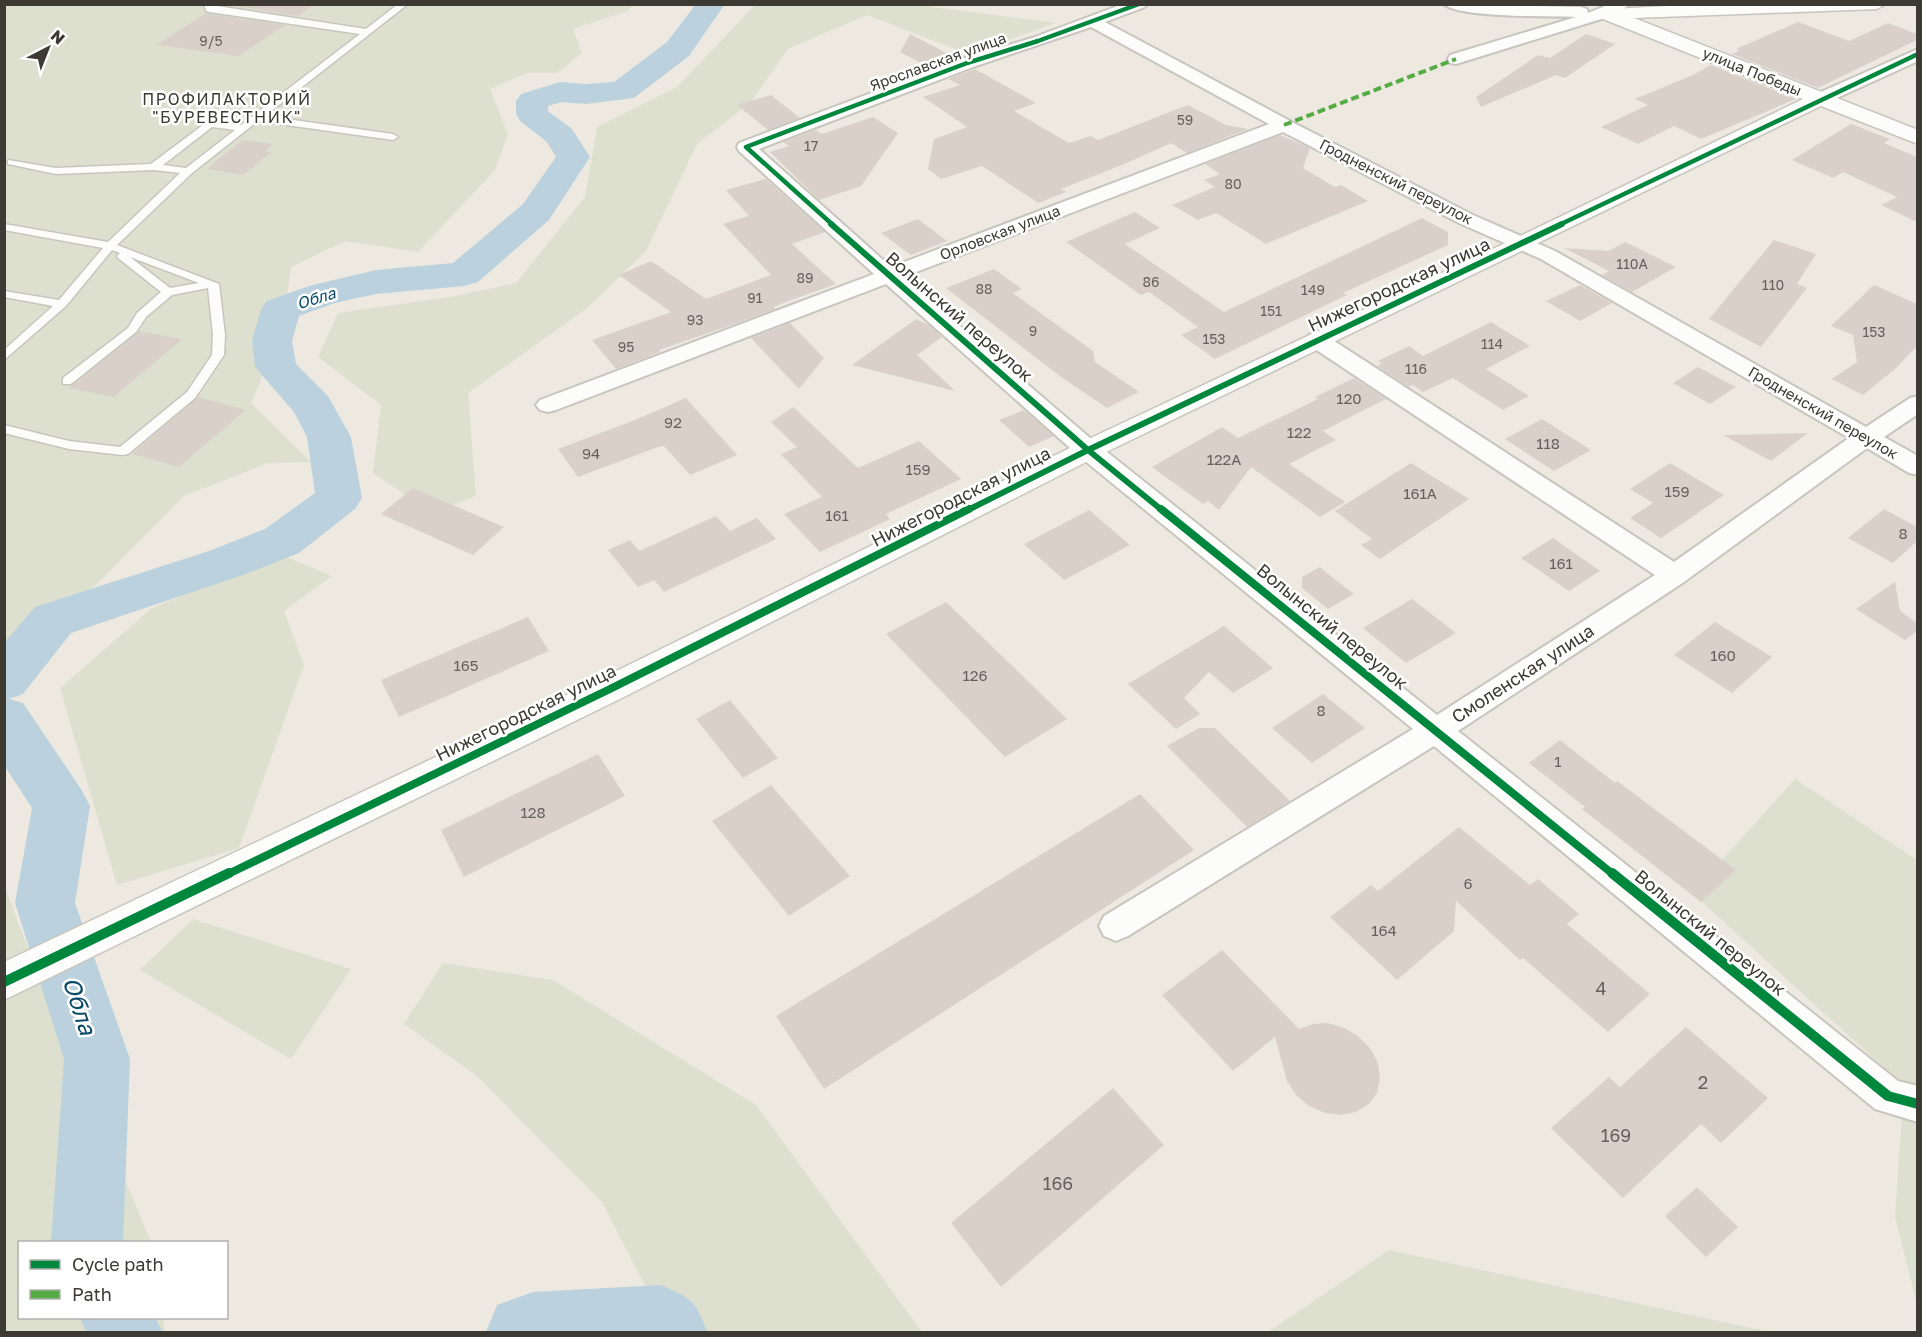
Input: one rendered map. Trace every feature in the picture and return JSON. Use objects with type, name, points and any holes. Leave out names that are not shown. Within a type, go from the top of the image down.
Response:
[{"type":"street","name":"Ярославская улица","points":[[746,147],[967,63],[1093,22],[1139,4]]},
{"type":"street","points":[[1452,4],[1482,9],[1877,4]]},
{"type":"street","name":"улица Победы","points":[[1587,4],[1614,9],[1820,99],[1917,138]]},
{"type":"street","points":[[1456,59],[1614,9]]},
{"type":"street","name":"Гродненский переулок","points":[[1093,22],[1284,125],[1466,219],[1524,243],[1917,467]]},
{"type":"street","name":"Нижегородская улица","points":[[7,981],[610,689],[1088,450],[1917,54]]},
{"type":"street","name":"Орловская улица","points":[[548,405],[1284,125]]},
{"type":"street","name":"Волынский переулок","points":[[746,147],[888,276],[1088,450],[1888,1095],[1917,1104]]},
{"type":"street","points":[[1317,340],[1675,575]]},
{"type":"street","name":"Смоленская улица","points":[[1116,926],[1436,731],[1675,575],[1864,438],[1917,403]]},
{"type":"lane","points":[[208,4],[209,9],[366,33]]},
{"type":"lane","points":[[4,357],[62,304],[110,246],[188,171],[404,4]]},
{"type":"lane","points":[[256,118],[393,136]]},
{"type":"lane","points":[[154,167],[210,124],[242,128]]},
{"type":"lane","points":[[11,162],[56,171],[154,167],[188,171]]},
{"type":"lane","points":[[4,226],[110,246],[213,284]]},
{"type":"lane","points":[[110,246],[168,292]]},
{"type":"lane","points":[[67,381],[132,330],[141,315],[168,292],[213,284]]},
{"type":"lane","points":[[4,429],[69,445],[123,451],[191,395],[218,355],[219,335],[213,284]]},
{"type":"lane","points":[[4,294],[62,304]]},
{"type":"green space","points":[[909,4],[1056,23],[968,54],[867,15],[788,49],[750,103],[697,144],[646,251],[586,309],[468,393],[476,496],[433,513],[373,473],[381,405],[318,357],[338,313],[450,297],[516,283],[585,197],[597,127],[677,87],[755,5]]},
{"type":"green space","points":[[5,5],[632,5],[628,11],[573,29],[582,53],[557,73],[527,73],[490,89],[508,134],[495,170],[418,252],[345,241],[291,267],[283,327],[251,403],[311,462],[268,463],[184,496],[23,659],[5,695]]},
{"type":"green space","points":[[282,555],[332,576],[284,611],[304,665],[239,848],[117,885],[60,688],[152,608]]},
{"type":"green space","points":[[1795,779],[1917,860],[1917,1304],[1895,1217],[1904,1086],[1692,893]]},
{"type":"green space","points":[[4,885],[151,1241],[18,1241],[18,1319],[163,1319],[165,1332],[5,1332]]},
{"type":"green space","points":[[193,919],[351,969],[291,1059],[140,970]]},
{"type":"green space","points":[[443,963],[553,980],[756,1105],[922,1332],[669,1332],[602,1202],[477,1076],[404,1024]]},
{"type":"green space","points":[[1389,1250],[1770,1332],[1268,1332]]},
{"type":"building","points":[[222,4],[315,4],[298,16]]},
{"type":"building","points":[[206,13],[285,25],[239,56],[156,45]]},
{"type":"building","points":[[1798,22],[1849,41],[1888,23],[1917,34],[1917,40],[1818,88],[1732,54],[1739,51],[1736,49]]},
{"type":"building","points":[[910,34],[956,58],[930,68],[900,52]]},
{"type":"building","points":[[1586,34],[1615,44],[1565,78],[1556,75],[1481,107],[1476,97],[1538,55],[1550,58]]},
{"type":"building","points":[[1711,65],[1796,99],[1701,139],[1674,126],[1638,144],[1601,127],[1648,105],[1635,99]]},
{"type":"building","points":[[975,69],[1036,103],[1014,111],[1069,143],[1091,136],[1098,140],[1188,105],[1226,125],[1248,129],[1187,153],[1171,143],[1061,189],[1066,192],[1038,203],[982,166],[941,179],[928,169],[934,139],[967,127],[923,97],[960,85],[948,79]]},
{"type":"building","points":[[771,95],[800,118],[768,130],[737,105]]},
{"type":"building","points":[[873,117],[898,133],[861,186],[819,200],[770,152],[789,146],[783,142],[816,130],[822,134]]},
{"type":"building","points":[[1851,124],[1890,139],[1884,143],[1917,157],[1917,222],[1881,205],[1897,197],[1843,172],[1833,178],[1792,160]]},
{"type":"building","points":[[1280,135],[1310,148],[1303,168],[1335,187],[1341,185],[1368,201],[1266,244],[1216,213],[1198,220],[1172,205],[1215,187],[1204,180],[1220,174],[1205,164]]},
{"type":"building","points":[[243,140],[273,144],[265,151],[272,152],[243,175],[206,169]]},
{"type":"building","points":[[766,179],[825,232],[792,244],[836,284],[783,303],[774,307],[775,309],[659,350],[660,352],[616,369],[592,340],[671,312],[619,275],[651,261],[706,299],[771,275],[723,224],[749,216],[726,190]]},
{"type":"building","points":[[1135,212],[1160,228],[1125,244],[1224,312],[1422,218],[1448,232],[1448,245],[1343,293],[1347,295],[1215,359],[1181,335],[1198,327],[1149,292],[1141,295],[1066,242]]},
{"type":"building","points":[[918,219],[947,241],[911,255],[881,233]]},
{"type":"building","points":[[1774,240],[1816,254],[1797,284],[1807,288],[1761,347],[1709,319]]},
{"type":"building","points":[[1625,242],[1676,267],[1632,292],[1602,275],[1609,271],[1564,248],[1608,251]]},
{"type":"building","points":[[994,269],[1022,289],[1013,293],[1093,351],[1095,362],[1139,392],[1107,408],[1061,377],[946,288]]},
{"type":"building","points":[[1580,285],[1612,303],[1580,321],[1546,301]]},
{"type":"building","points":[[1874,285],[1917,304],[1917,346],[1896,368],[1863,395],[1832,379],[1857,362],[1853,335],[1831,326]]},
{"type":"building","points":[[916,319],[929,325],[942,337],[917,355],[955,391],[852,365]]},
{"type":"building","points":[[1491,322],[1530,346],[1486,369],[1529,396],[1503,410],[1453,378],[1423,392],[1413,385],[1409,387],[1377,366],[1382,364],[1378,361],[1409,346],[1423,356]]},
{"type":"building","points":[[790,323],[824,358],[799,389],[751,338]]},
{"type":"building","points":[[139,331],[182,339],[114,397],[69,388]]},
{"type":"building","points":[[1698,367],[1736,387],[1710,404],[1673,383]]},
{"type":"building","points":[[1354,378],[1386,399],[1323,431],[1336,440],[1289,464],[1345,502],[1320,517],[1251,467],[1219,510],[1208,501],[1203,504],[1152,467],[1222,427],[1238,438],[1318,399],[1315,397]]},
{"type":"building","points":[[198,397],[246,410],[179,467],[132,454]]},
{"type":"building","points":[[686,398],[737,455],[690,475],[664,446],[578,477],[558,449],[635,420]]},
{"type":"building","points":[[793,407],[858,468],[919,441],[961,479],[886,514],[890,519],[820,552],[784,514],[822,497],[781,454],[797,447],[771,422]]},
{"type":"building","points":[[1024,410],[1054,436],[1029,447],[999,420]]},
{"type":"building","points":[[1542,419],[1591,450],[1554,471],[1505,439]]},
{"type":"building","points":[[1808,433],[1771,461],[1723,435]]},
{"type":"building","points":[[1411,463],[1469,499],[1380,559],[1361,545],[1372,539],[1335,511]]},
{"type":"building","points":[[1670,463],[1724,495],[1661,538],[1630,518],[1653,503],[1630,489]]},
{"type":"building","points":[[413,488],[504,527],[473,555],[381,514]]},
{"type":"building","points":[[1884,509],[1917,527],[1917,541],[1893,563],[1848,538]]},
{"type":"building","points":[[1089,510],[1130,545],[1064,580],[1024,544]]},
{"type":"building","points":[[716,516],[730,531],[757,518],[776,539],[664,592],[654,580],[638,587],[608,550],[630,540],[639,551]]},
{"type":"building","points":[[1553,538],[1600,571],[1569,591],[1521,558]]},
{"type":"building","points":[[1320,567],[1354,594],[1328,609],[1302,588],[1302,577]]},
{"type":"building","points":[[1895,582],[1900,611],[1917,623],[1917,631],[1905,640],[1856,609]]},
{"type":"building","points":[[1412,599],[1456,633],[1406,663],[1363,628]]},
{"type":"building","points":[[946,602],[1067,719],[1005,757],[886,634]]},
{"type":"building","points":[[528,617],[549,651],[399,717],[381,680]]},
{"type":"building","points":[[1715,622],[1772,657],[1732,693],[1674,655]]},
{"type":"building","points":[[1224,626],[1273,668],[1233,693],[1209,672],[1184,698],[1200,714],[1176,729],[1128,684]]},
{"type":"building","points":[[1323,694],[1365,728],[1312,763],[1272,728]]},
{"type":"building","points":[[730,700],[778,758],[743,778],[696,719]]},
{"type":"building","points":[[1199,728],[1215,728],[1290,801],[1247,827],[1167,746]]},
{"type":"building","points":[[1560,740],[1615,783],[1617,781],[1736,870],[1701,902],[1582,809],[1585,807],[1529,763]]},
{"type":"building","points":[[598,754],[625,796],[464,877],[441,830]]},
{"type":"building","points":[[771,785],[850,876],[789,916],[712,821]]},
{"type":"building","points":[[1140,794],[1194,850],[824,1089],[776,1016]]},
{"type":"building","points":[[1459,827],[1530,885],[1538,879],[1579,914],[1567,924],[1650,994],[1608,1032],[1523,958],[1520,960],[1456,901],[1454,931],[1397,980],[1330,917],[1371,885],[1378,891]]},
{"type":"building","points":[[1222,950],[1299,1029],[1313,1024],[1328,1023],[1358,1036],[1370,1048],[1378,1063],[1380,1078],[1377,1093],[1369,1104],[1356,1112],[1341,1115],[1325,1113],[1309,1106],[1296,1095],[1287,1081],[1275,1037],[1233,1071],[1162,995]]},
{"type":"building","points":[[1686,1027],[1768,1098],[1721,1143],[1701,1124],[1623,1198],[1551,1128],[1609,1077],[1620,1087]]},
{"type":"building","points":[[1113,1088],[1164,1145],[1001,1287],[951,1223]]},
{"type":"building","points":[[1697,1187],[1738,1227],[1706,1257],[1665,1216]]},
{"type":"waterway","name":"Обла","points":[[4,680],[53,620],[226,563],[282,541],[339,498],[329,437],[313,406],[276,367],[272,341],[281,309],[323,294],[376,282],[464,274],[536,212],[573,157],[560,136],[532,114],[532,101],[560,92],[586,94],[623,91],[678,49],[711,4]]},
{"type":"waterway","name":"Обла","points":[[4,718],[61,806],[45,903],[97,1059],[87,1241]]},
{"type":"waterway","name":"Обла","points":[[118,1319],[124,1332]]},
{"type":"waterway","name":"Обла","points":[[524,1332],[661,1323],[669,1332]]},
{"type":"marked path","points":[[1284,125],[1456,59]]},
{"type":"cycle path","points":[[1139,4],[1038,41],[967,63],[746,147],[1088,450],[1888,1096],[1918,1104]]},
{"type":"cycle path","points":[[4,982],[610,689],[1088,450],[1918,54]]},
{"type":"district","name":"ПРОФИЛАКТОРИЙ \"БУРЕВЕСТНИК\"","points":[[227,108]]}]
